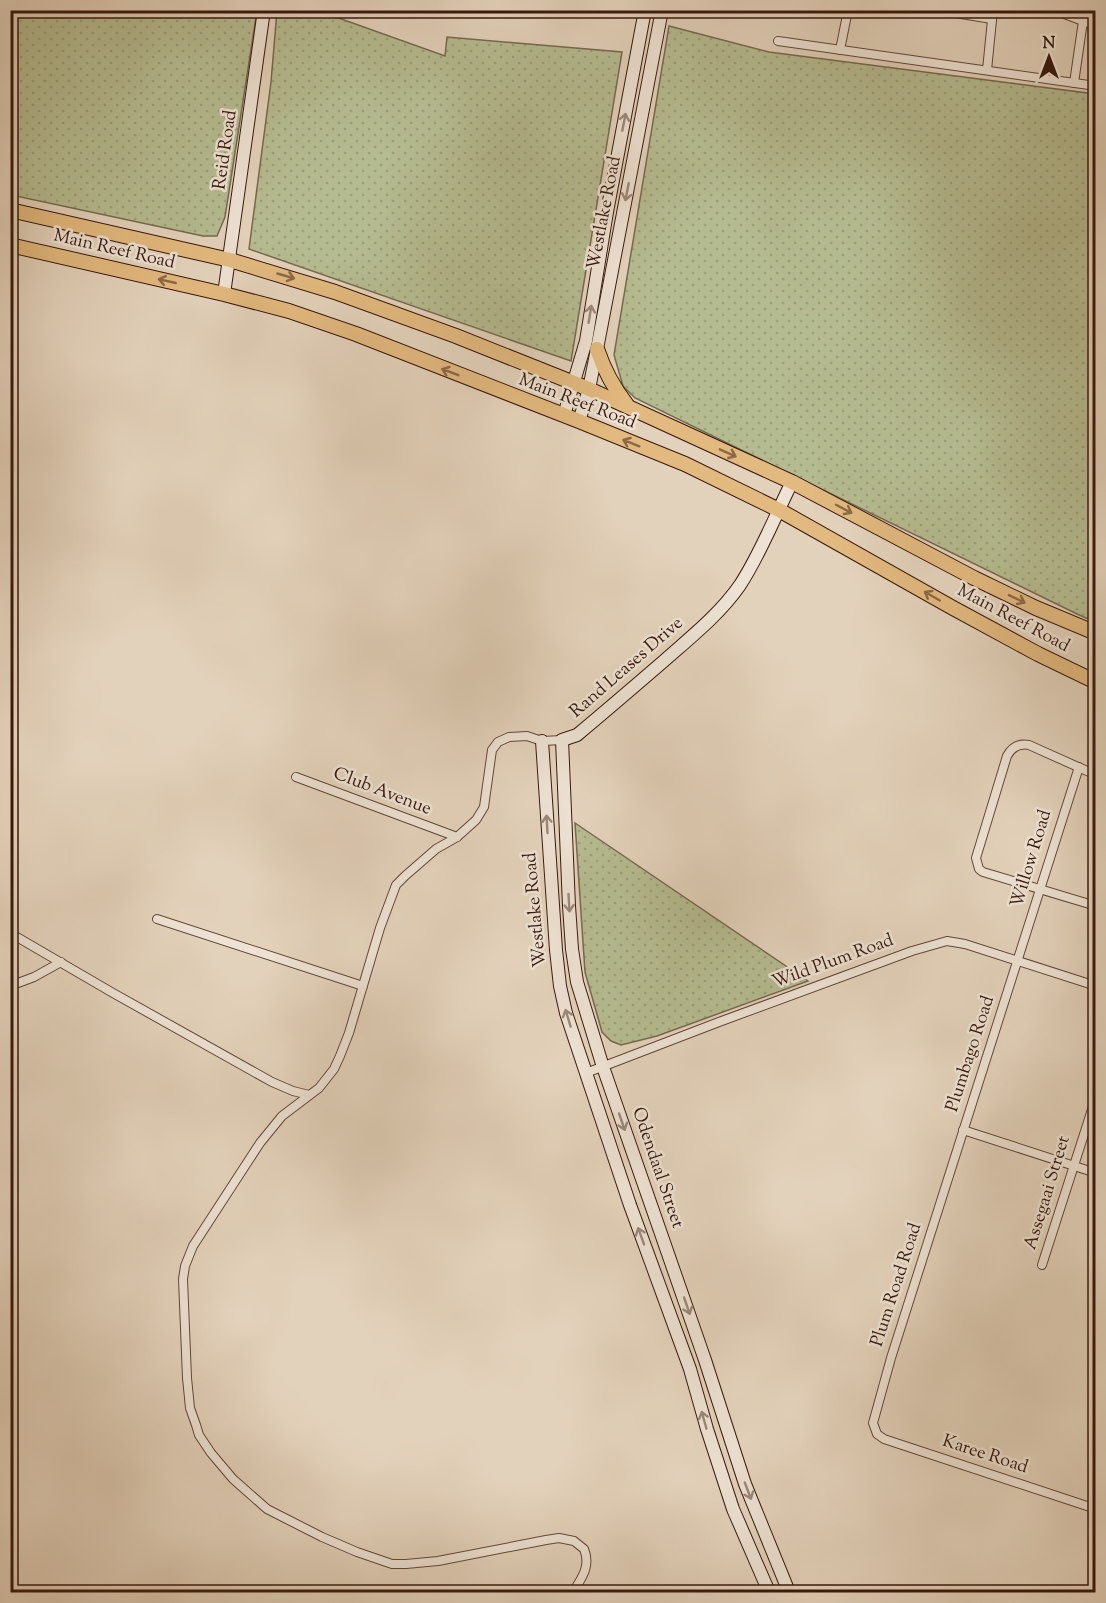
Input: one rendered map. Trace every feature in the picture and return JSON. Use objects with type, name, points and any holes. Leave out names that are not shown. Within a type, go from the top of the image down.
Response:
[{"type":"main road","name":"Main Reef Road","points":[[10,210],[230,260],[301,280],[456,336],[588,389],[792,482],[974,578],[1095,633]]},
{"type":"main road","name":"Main Reef Road","points":[[10,245],[289,311],[356,334],[564,415],[685,464],[778,510],[962,613],[1095,682]]},
{"type":"main road","points":[[597,349],[615,390],[629,407]]},
{"type":"street","name":"Reid Road","points":[[224,294],[264,10]]},
{"type":"street","name":"Westlake Road","points":[[564,415],[586,341],[607,212],[645,10]]},
{"type":"street","name":"Westlake Road","points":[[579,422],[597,349],[662,10]]},
{"type":"street","points":[[840,50],[848,10]]},
{"type":"street","points":[[937,10],[993,15],[987,70]]},
{"type":"street","points":[[1054,10],[1095,26]]},
{"type":"street","points":[[1074,83],[1083,21]]},
{"type":"street","points":[[778,41],[1095,86]]},
{"type":"street","name":"Rand Leases Drive","points":[[573,1593],[587,1564],[584,1548],[574,1541],[559,1538],[438,1561],[392,1564],[322,1537],[267,1509],[233,1479],[199,1435],[190,1408],[187,1378],[184,1266],[194,1246],[260,1143],[282,1116],[328,1078],[340,1056],[380,928],[396,885],[436,849],[457,837],[476,820],[484,807],[492,750],[498,742],[509,737],[527,735],[542,741],[562,740],[577,735],[695,633],[723,605],[747,572],[792,482]]},
{"type":"street","name":"Odendaal Street","points":[[562,740],[572,949],[577,982],[603,1067],[705,1360],[745,1484],[789,1593]]},
{"type":"street","name":"Westlake Road","points":[[542,741],[548,849],[560,986],[566,1013],[586,1073]]},
{"type":"street","points":[[1095,774],[1029,745],[1019,745],[1009,752],[976,858],[979,869],[983,872],[1095,906]]},
{"type":"street","name":"Willow Road","points":[[1018,961],[1078,767]]},
{"type":"street","name":"Club Avenue","points":[[296,777],[457,837]]},
{"type":"street","points":[[158,919],[363,986]]},
{"type":"street","points":[[10,933],[272,1082],[309,1095]]},
{"type":"street","name":"Wild Plum Road","points":[[586,1073],[719,1022],[941,942],[953,941],[965,944],[1095,986]]},
{"type":"street","name":"Plumbago Road","points":[[955,1157],[1018,961]]},
{"type":"street","points":[[10,986],[34,977],[61,962]]},
{"type":"street","name":"Odendaal Street","points":[[586,1073],[630,1205],[690,1369],[722,1477],[769,1593]]},
{"type":"street","name":"Assegaai Street","points":[[1042,1265],[1095,1097]]},
{"type":"street","points":[[963,1130],[1095,1173]]},
{"type":"street","name":"Plum Road Road","points":[[873,1424],[891,1358],[955,1157]]},
{"type":"street","name":"Karee Road","points":[[873,1424],[877,1434],[884,1439],[1095,1509]]},
{"type":"green space","points":[[11,10],[257,11],[225,217],[217,236],[203,236],[11,195]]},
{"type":"green space","points":[[277,11],[319,11],[445,56],[447,37],[622,52],[571,361],[249,249],[271,82]]},
{"type":"green space","points":[[669,26],[769,52],[1095,94],[1095,622],[635,398],[623,386],[614,355]]},
{"type":"green space","points":[[575,823],[808,981],[657,1036],[621,1045],[611,1041],[602,1032],[585,972]]}]
